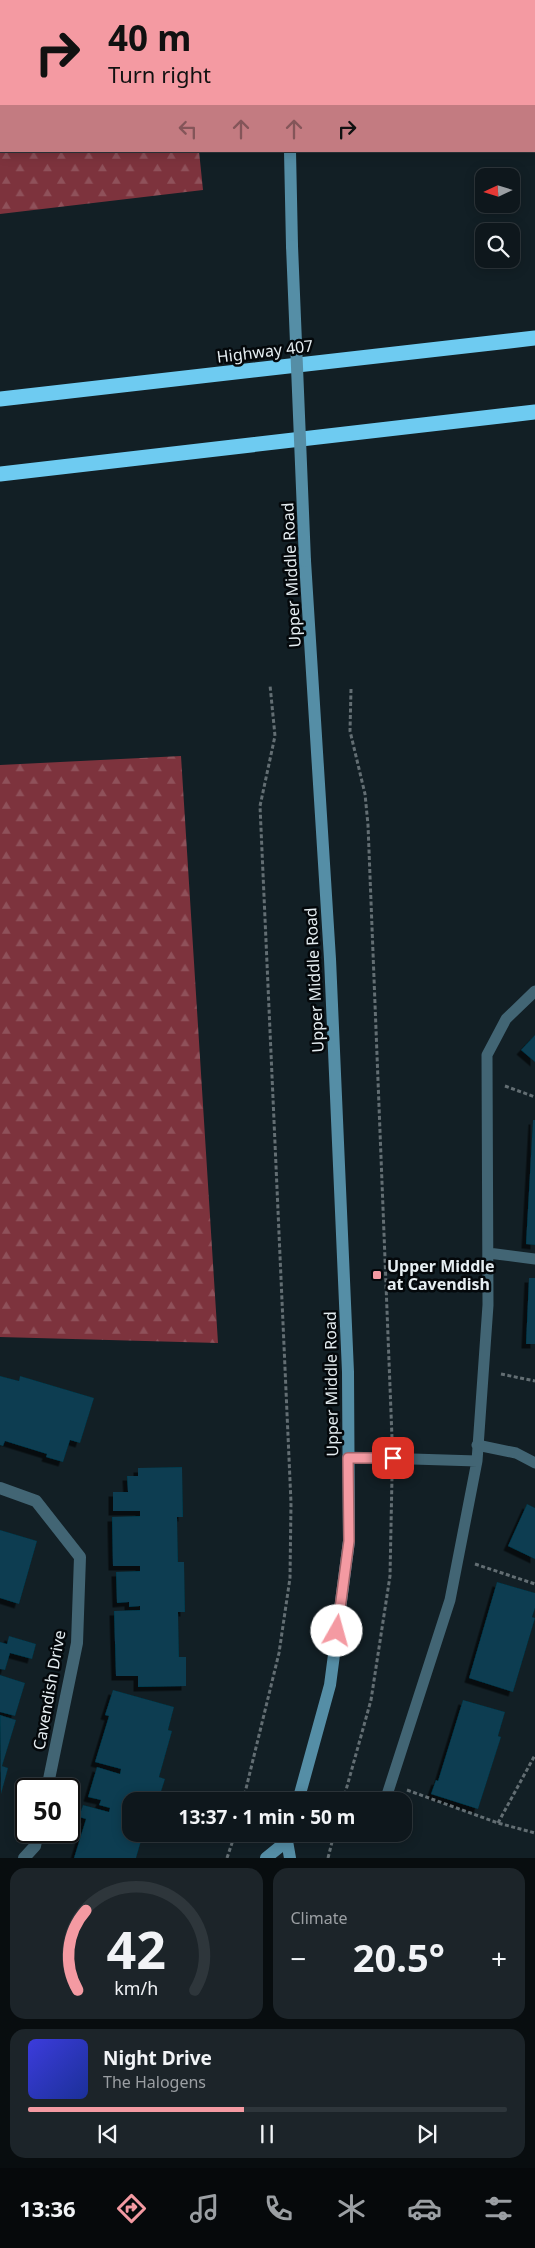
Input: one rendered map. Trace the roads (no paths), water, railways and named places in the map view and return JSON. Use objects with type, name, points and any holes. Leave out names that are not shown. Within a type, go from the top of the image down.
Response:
[{"type":"highway","name":"Highway 407","points":[[0,399],[535,338]]},
{"type":"highway","points":[[0,474],[535,412]]},
{"type":"main road","name":"Upper Middle Road","points":[[290,152],[305,561],[330,959],[348,1372],[349,1541],[330,1685],[300,1792]]},
{"type":"main road","points":[[266,1858],[283,1842]]},
{"type":"main road","points":[[288,1842],[290,1858]]},
{"type":"street","name":"Cavendish Drive","points":[[0,1488],[36,1501],[80,1558],[77,1643],[48,1778]]},
{"type":"street","points":[[24,1858],[36,1843]]},
{"type":"lane","points":[[388,1792],[450,1600],[477,1461],[488,1305],[487,1055],[506,1019],[535,991]]},
{"type":"lane","points":[[488,1253],[535,1259]]},
{"type":"lane","points":[[478,1445],[516,1453],[535,1463]]},
{"type":"lane","points":[[348,1458],[477,1461]]},
{"type":"place","name":"Upper Middle at Cavendish","points":[[377,1275]]}]
